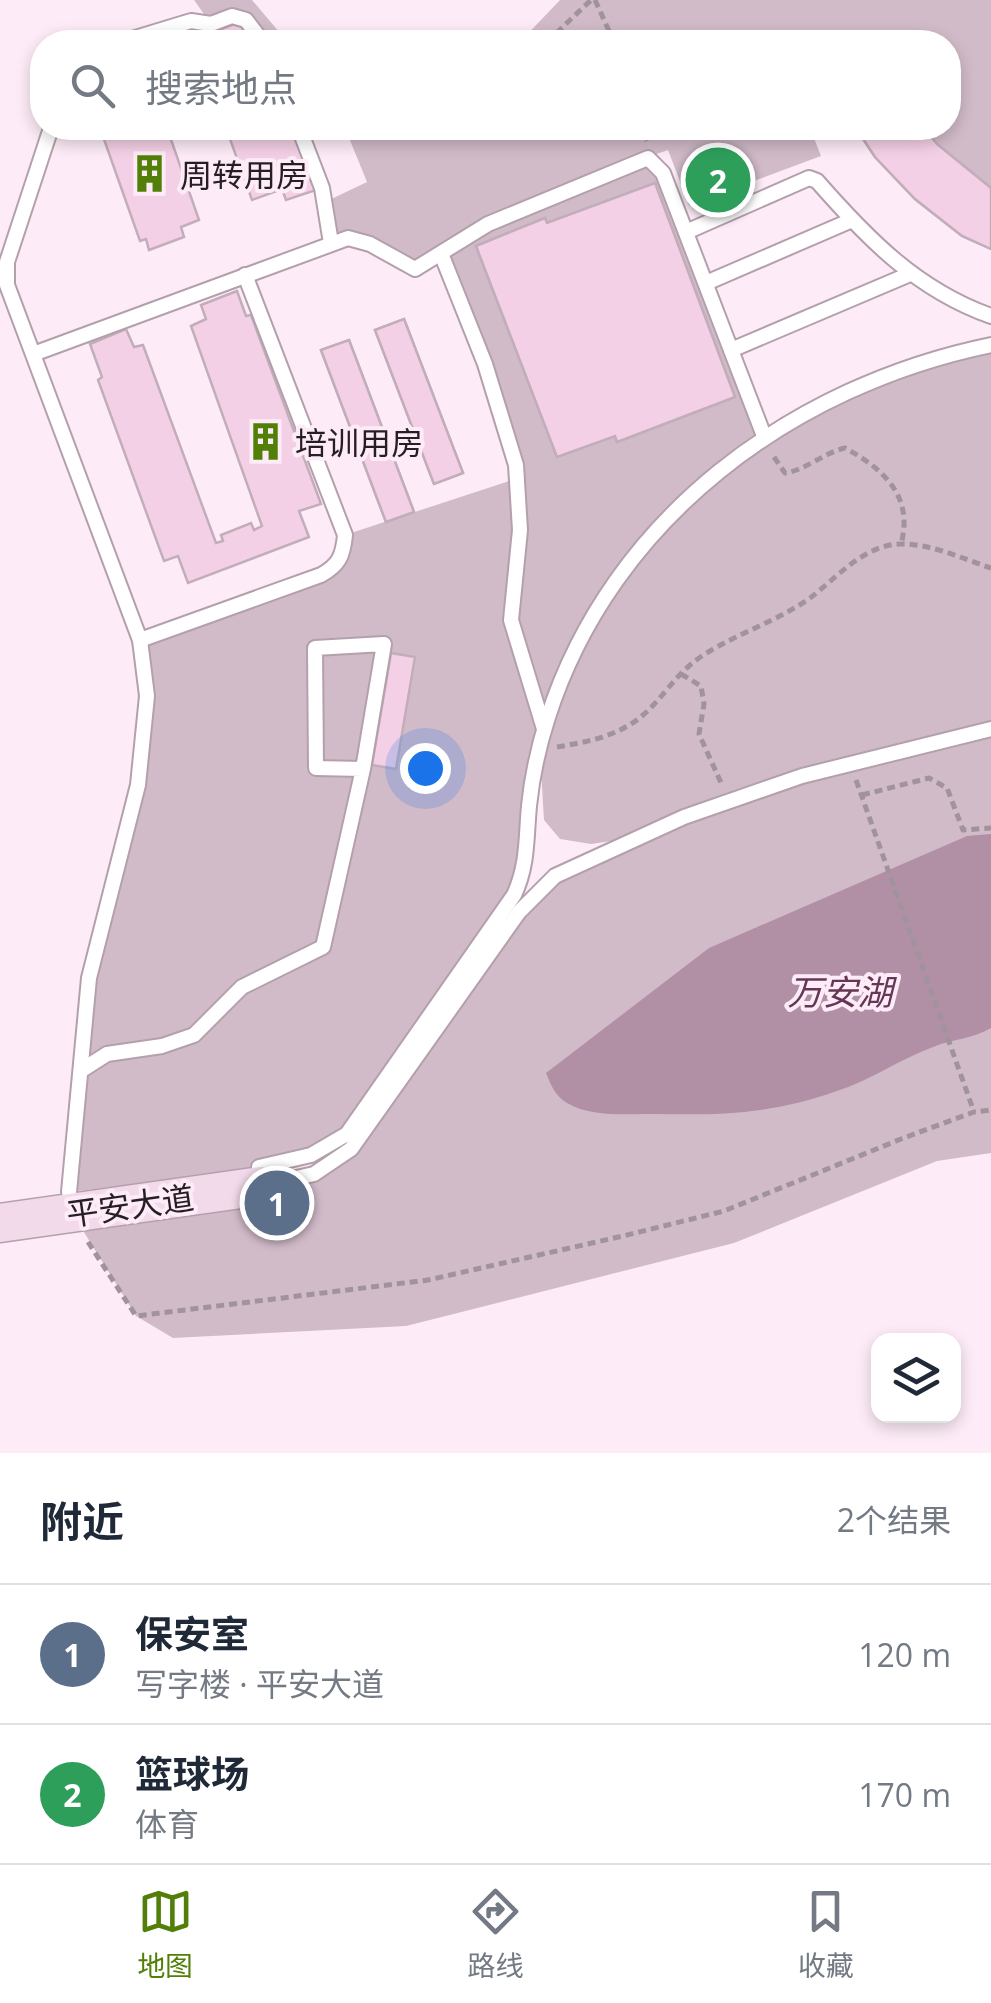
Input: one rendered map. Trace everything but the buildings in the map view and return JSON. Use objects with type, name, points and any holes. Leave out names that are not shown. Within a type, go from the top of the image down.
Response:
[{"type":"street","name":"平安大道","points":[[0,1202],[71,1202],[260,1176]]},
{"type":"street","name":"平安大道","points":[[0,1223],[71,1202]]},
{"type":"lane","points":[[162,30],[192,21],[211,24],[232,16],[246,20],[254,30]]},
{"type":"lane","points":[[47,140],[6,262],[7,285],[36,353],[140,640],[147,696],[138,784],[89,978],[71,1202]]},
{"type":"lane","points":[[304,140],[322,188],[331,244]]},
{"type":"lane","points":[[36,353],[348,238],[370,244],[415,269],[442,256],[488,224],[648,158],[663,173],[764,436]]},
{"type":"lane","points":[[686,232],[809,178],[818,181],[882,253],[910,274],[991,316]]},
{"type":"lane","points":[[706,283],[852,220]]},
{"type":"lane","points":[[442,256],[485,364],[516,465],[520,530],[510,620],[544,730]]},
{"type":"lane","points":[[731,350],[910,274]]},
{"type":"lane","points":[[140,640],[321,575],[337,566],[343,552],[345,535],[244,276]]},
{"type":"lane","points":[[260,1176],[312,1155],[347,1134],[496,923],[524,873],[544,730],[592,618],[624,569],[710,477],[764,436],[899,369],[991,344]]},
{"type":"lane","points":[[82,1070],[108,1054],[162,1046],[194,1034],[242,987],[324,947],[363,769],[384,644],[316,648],[316,768],[363,769]]},
{"type":"lane","points":[[260,1176],[314,1174],[351,1148],[519,912],[554,876],[730,801],[850,762],[991,729]]},
{"type":"path","points":[[560,30],[593,0],[608,30]]},
{"type":"path","points":[[764,436],[785,473],[798,472],[825,452],[846,448],[881,469],[896,488],[904,510],[901,544]]},
{"type":"path","points":[[540,749],[604,737],[625,727],[645,714],[680,674],[725,642],[754,632],[810,598],[846,566],[901,544],[955,554],[991,568]]},
{"type":"path","points":[[680,674],[701,686],[704,704],[699,734],[730,801]]},
{"type":"path","points":[[850,762],[974,1112]]},
{"type":"path","points":[[862,796],[930,778],[947,788],[963,830],[991,828]]},
{"type":"path","points":[[71,1202],[136,1316],[182,1313],[428,1280],[724,1211],[974,1112],[991,1110]]},
{"type":"shaded area","points":[[194,0],[252,0],[277,30],[254,30],[246,20],[211,24]]},
{"type":"shaded area","points":[[560,0],[991,0],[991,188],[934,140],[961,140],[961,30],[531,30]]},
{"type":"shaded area","points":[[350,140],[815,140],[821,156],[689,205],[668,150],[648,157],[655,163],[764,435],[844,394],[991,345],[991,1153],[937,1161],[734,1243],[406,1326],[173,1338],[136,1316],[72,1213],[331,1166],[519,912],[555,876],[633,838],[591,844],[560,839],[544,820],[540,754],[524,873],[347,1134],[284,1161],[249,1169],[69,1192],[83,1017],[124,844],[147,696],[140,640],[337,566],[345,535],[518,478],[442,256],[415,269],[370,244],[331,243],[325,202],[367,182]]},
{"type":"water","name":"万安湖","points":[[991,834],[991,1028],[940,1044],[837,1091],[766,1109],[607,1114],[576,1107],[554,1090],[546,1073],[709,948],[967,836]]},
{"type":"place","name":"周转用房","points":[[150,174]]},
{"type":"place","name":"篮球场","points":[[718,180]]},
{"type":"place","name":"培训用房","points":[[265,442]]},
{"type":"place","name":"保安室","points":[[277,1203]]}]
